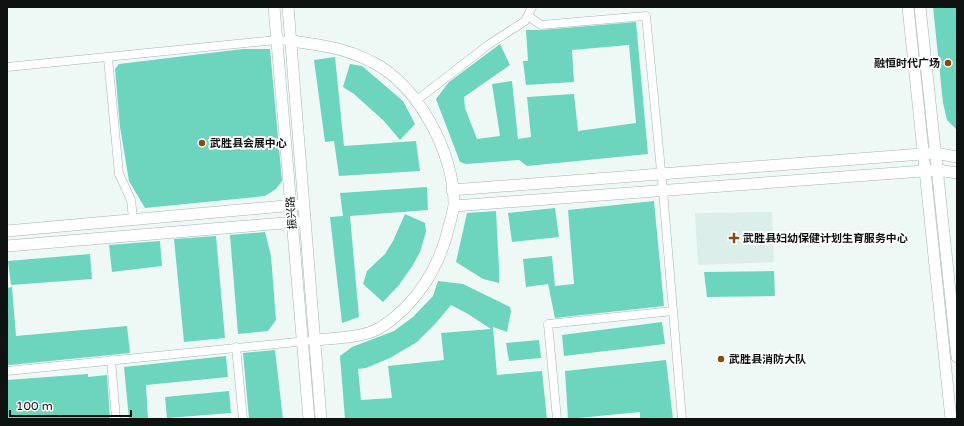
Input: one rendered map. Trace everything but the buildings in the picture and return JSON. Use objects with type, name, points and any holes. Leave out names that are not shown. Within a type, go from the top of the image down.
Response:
[{"type":"main road","name":"振兴路","points":[[274,7],[291,222],[309,419]]},
{"type":"main road","name":"振兴路","points":[[288,7],[304,222],[322,419]]},
{"type":"main road","points":[[908,7],[923,155],[931,171],[957,357]]},
{"type":"main road","points":[[920,7],[935,153],[931,171],[951,419]]},
{"type":"main road","points":[[291,41],[335,47],[373,62],[391,75],[417,100],[435,129],[446,161],[454,206],[446,240],[432,275],[409,304],[379,328],[348,338],[315,340]]},
{"type":"main road","points":[[452,190],[935,153],[957,157]]},
{"type":"main road","points":[[454,206],[931,171],[957,174]]},
{"type":"main road","points":[[7,231],[133,218],[303,204]]},
{"type":"main road","points":[[7,246],[304,222]]},
{"type":"street","points":[[417,100],[488,46],[525,21],[532,7]]},
{"type":"street","points":[[528,16],[541,25],[646,16],[663,191],[682,419]]},
{"type":"street","points":[[7,67],[277,40],[291,41]]},
{"type":"street","points":[[108,58],[119,174],[131,200],[133,218]]},
{"type":"street","points":[[557,419],[548,324],[672,311]]},
{"type":"street","points":[[7,371],[315,340]]},
{"type":"street","points":[[236,347],[243,419]]},
{"type":"street","points":[[111,360],[116,419]]},
{"type":"shaded area","name":"武胜县妇幼保健计划生育服务中心","points":[[772,212],[774,262],[698,265],[695,213]]},
{"type":"place","name":"融恒时代广场","points":[[948,63]]},
{"type":"place","name":"武胜县会展中心","points":[[202,143]]},
{"type":"place","name":"武胜县妇幼保健计划生育服务中心","points":[[734,238]]},
{"type":"place","name":"武胜县消防大队","points":[[721,359]]}]
